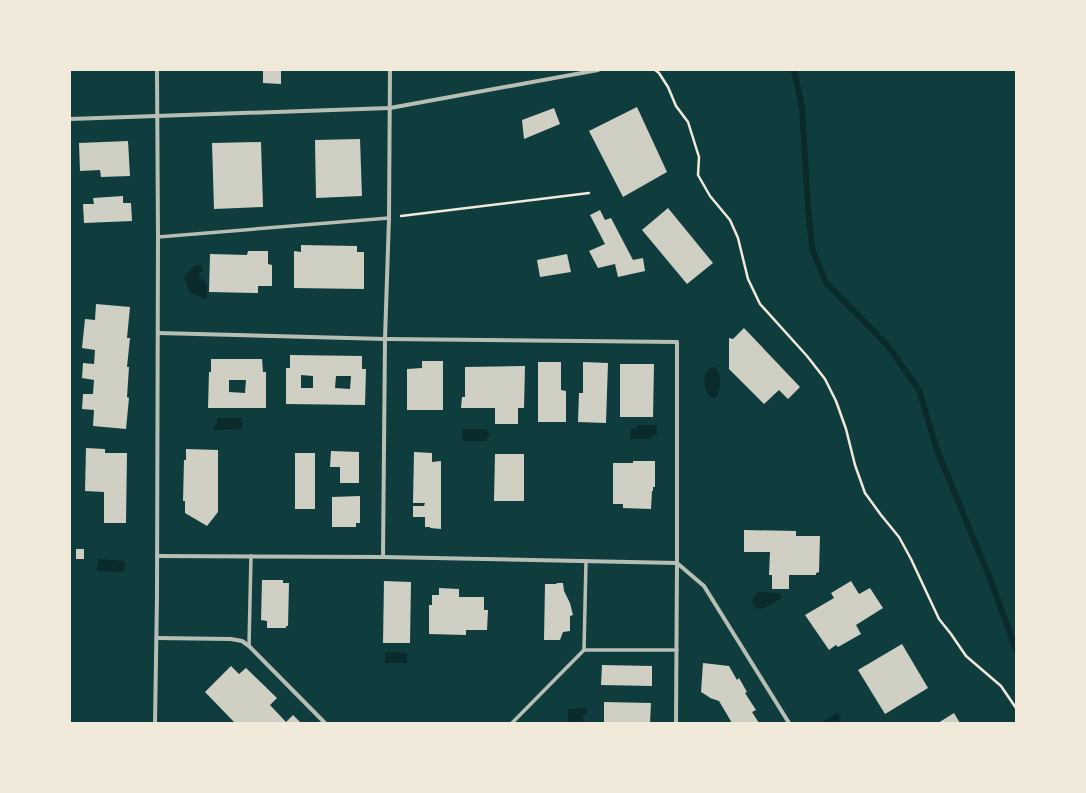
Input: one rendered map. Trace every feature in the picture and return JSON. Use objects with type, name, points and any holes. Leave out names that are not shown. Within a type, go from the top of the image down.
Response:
[{"type":"street","points":[[155,723],[157,638],[158,333],[157,70]]},
{"type":"street","points":[[383,557],[390,70]]},
{"type":"street","points":[[70,119],[390,108],[598,70]]},
{"type":"street","points":[[158,237],[388,218]]},
{"type":"street","points":[[158,333],[385,339],[677,342],[676,723]]},
{"type":"street","points":[[157,556],[383,557],[677,563],[704,586],[789,723]]},
{"type":"street","points":[[249,646],[250,556]]},
{"type":"street","points":[[512,723],[584,650],[586,561]]},
{"type":"street","points":[[157,638],[231,639],[242,641],[249,646],[325,723]]},
{"type":"street","points":[[584,650],[677,650]]},
{"type":"path","points":[[655,70],[668,87],[676,106],[688,122],[699,158],[698,175],[710,196],[730,220],[738,238],[748,279],[760,304],[807,356],[825,379],[836,401],[865,493],[881,516],[899,537],[911,559],[939,620],[951,634],[966,656],[1001,686],[1016,708]]},
{"type":"path","points":[[388,218],[589,192]]},
{"type":"water","points":[[202,265],[203,271],[198,275],[207,284],[207,299],[190,293],[184,277],[194,266]]},
{"type":"water","points":[[712,367],[715,368],[720,377],[720,386],[717,395],[714,398],[710,397],[705,386],[707,372]]},
{"type":"water","points":[[217,418],[242,418],[242,429],[214,430],[215,425],[217,424]]},
{"type":"water","points":[[637,425],[657,425],[657,435],[651,436],[650,439],[630,439],[631,428],[637,429]]},
{"type":"water","points":[[462,429],[487,429],[487,432],[490,435],[487,438],[487,441],[462,441]]},
{"type":"water","points":[[98,559],[125,561],[124,572],[97,571]]},
{"type":"water","points":[[758,592],[781,593],[781,598],[765,608],[760,609],[754,607],[753,604],[753,599]]},
{"type":"water","points":[[385,652],[407,653],[407,663],[385,663]]},
{"type":"water","points":[[587,708],[587,714],[583,715],[583,723],[568,723],[568,709]]},
{"type":"water","points":[[838,712],[841,718],[838,720],[840,723],[821,723]]},
{"type":"building","points":[[263,70],[281,70],[281,84],[263,83]]},
{"type":"building","points":[[637,107],[667,172],[623,197],[589,131]]},
{"type":"building","points":[[554,108],[560,124],[524,139],[522,120]]},
{"type":"building","points":[[360,139],[362,196],[316,198],[315,140]]},
{"type":"building","points":[[128,141],[130,176],[101,177],[100,170],[80,171],[79,143]]},
{"type":"building","points":[[261,142],[263,207],[214,209],[212,143]]},
{"type":"building","points":[[123,196],[123,203],[131,203],[132,221],[84,223],[83,204],[94,204],[93,198]]},
{"type":"building","points":[[668,208],[713,263],[687,284],[642,230]]},
{"type":"building","points":[[600,210],[605,220],[611,218],[633,260],[643,258],[645,271],[618,277],[615,264],[598,268],[589,251],[605,244],[590,215]]},
{"type":"building","points":[[301,245],[357,246],[357,252],[364,252],[364,289],[294,288],[294,251],[301,252]]},
{"type":"building","points":[[248,251],[268,251],[268,264],[272,265],[272,286],[258,286],[258,293],[209,292],[210,254],[247,255]]},
{"type":"building","points":[[567,254],[571,272],[540,277],[537,260]]},
{"type":"building","points":[[96,304],[130,307],[127,338],[130,338],[127,367],[129,367],[127,397],[129,398],[126,429],[93,426],[94,410],[82,409],[83,394],[93,394],[94,380],[82,378],[83,363],[94,364],[95,350],[82,348],[85,319],[95,320]]},
{"type":"building","points":[[744,328],[800,387],[788,399],[779,390],[764,404],[729,369],[729,338],[733,339]]},
{"type":"building","points":[[290,355],[362,356],[362,369],[366,369],[365,405],[286,404],[286,368],[290,368]],"holes":[[[301,375],[313,376],[313,388],[301,388]],[[336,376],[351,376],[350,389],[335,388]]]},
{"type":"building","points":[[211,359],[262,359],[263,372],[266,372],[266,408],[208,408],[209,372],[211,372]],"holes":[[[229,380],[246,380],[245,393],[229,392]]]},
{"type":"building","points":[[422,361],[443,361],[443,410],[407,410],[407,369],[422,368]]},
{"type":"building","points":[[538,362],[561,362],[561,390],[566,391],[566,422],[538,422]]},
{"type":"building","points":[[583,362],[608,363],[606,423],[578,422],[579,393],[583,393]]},
{"type":"building","points":[[620,364],[654,364],[653,417],[620,417]]},
{"type":"building","points":[[525,366],[524,408],[518,408],[518,424],[495,424],[495,408],[461,408],[462,397],[465,397],[465,367]]},
{"type":"building","points":[[86,448],[105,449],[105,453],[127,453],[126,523],[104,523],[104,492],[85,491]]},
{"type":"building","points":[[186,449],[218,450],[218,512],[207,526],[185,513],[185,501],[183,501],[184,460],[186,460]]},
{"type":"building","points":[[331,451],[359,452],[359,483],[340,483],[340,467],[330,467]]},
{"type":"building","points":[[414,452],[432,453],[432,462],[441,461],[441,529],[425,527],[425,517],[413,517],[413,506],[424,506],[425,503],[413,503]]},
{"type":"building","points":[[295,453],[315,453],[315,509],[295,509]]},
{"type":"building","points":[[495,454],[524,454],[524,501],[494,501]]},
{"type":"building","points":[[633,461],[655,461],[655,487],[653,487],[652,491],[651,509],[623,508],[623,504],[613,504],[613,463],[633,463]]},
{"type":"building","points":[[360,496],[360,523],[356,523],[356,527],[332,527],[332,497]]},
{"type":"building","points":[[744,530],[796,531],[796,536],[820,536],[819,572],[816,573],[816,575],[789,575],[789,589],[772,589],[772,575],[769,575],[770,552],[744,552]]},
{"type":"building","points":[[76,549],[84,549],[84,559],[76,559]]},
{"type":"building","points":[[262,580],[283,580],[283,583],[289,583],[288,626],[286,626],[286,628],[267,628],[267,621],[261,620]]},
{"type":"building","points":[[384,581],[411,582],[410,643],[383,643]]},
{"type":"building","points":[[851,581],[859,594],[870,588],[883,608],[856,625],[861,634],[838,647],[836,645],[829,650],[805,615],[834,598],[831,593]]},
{"type":"building","points":[[556,583],[563,583],[564,591],[570,603],[573,615],[570,616],[570,631],[563,632],[560,640],[544,640],[545,584],[557,584]]},
{"type":"building","points":[[439,588],[459,589],[459,597],[484,597],[484,610],[488,610],[487,630],[466,630],[466,635],[429,634],[429,605],[432,605],[432,595],[439,595]]},
{"type":"building","points":[[902,644],[928,688],[885,714],[858,670]]},
{"type":"building","points":[[703,663],[729,666],[737,680],[739,678],[747,692],[745,693],[756,710],[752,712],[759,723],[732,723],[719,701],[710,698],[701,692]]},
{"type":"building","points":[[602,665],[652,666],[652,686],[601,685]]},
{"type":"building","points":[[231,666],[239,674],[246,668],[277,698],[270,705],[286,722],[293,715],[301,723],[235,723],[205,692]]},
{"type":"building","points":[[604,702],[651,703],[650,723],[604,723]]},
{"type":"building","points":[[954,713],[960,723],[938,723]]},
{"type":"waterway","points":[[794,70],[802,107],[812,248],[826,283],[888,346],[919,390],[937,450],[991,581],[1016,650]]}]
